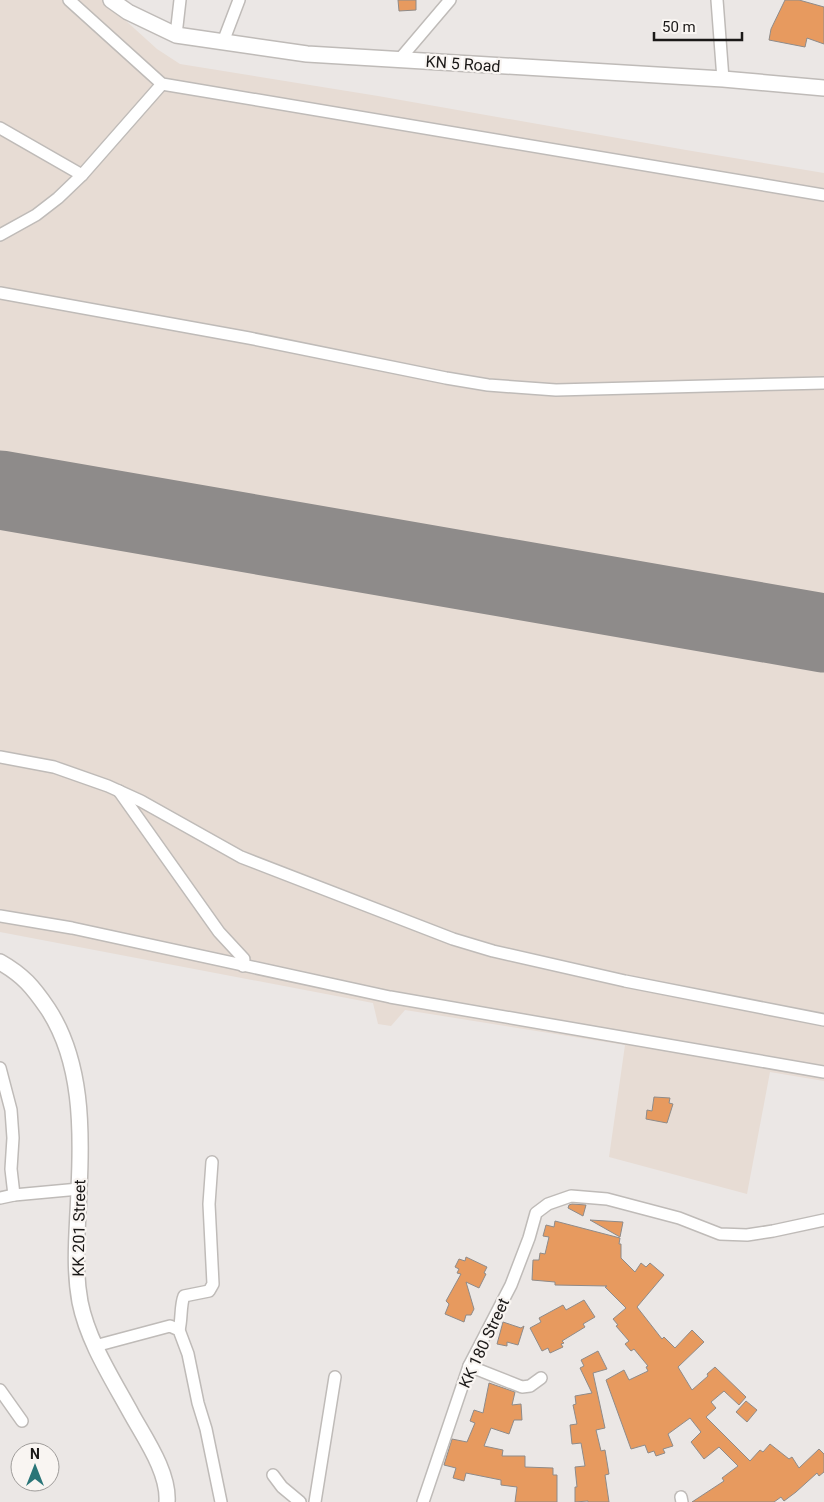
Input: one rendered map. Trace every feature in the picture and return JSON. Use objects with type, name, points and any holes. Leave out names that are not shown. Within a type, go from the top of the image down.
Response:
[{"type":"main road","name":"KN 5 Road","points":[[111,0],[128,12],[176,35],[307,54],[723,79],[824,88]]},
{"type":"main road","name":"KK 201 Street","points":[[0,962],[26,980],[56,1022],[67,1046],[76,1090],[80,1150],[75,1261],[80,1303],[95,1346],[154,1452],[168,1491],[167,1502]]},
{"type":"street","points":[[69,0],[162,84],[824,195]]},
{"type":"street","points":[[176,35],[180,0]]},
{"type":"street","points":[[223,42],[239,0]]},
{"type":"street","points":[[399,60],[450,0]]},
{"type":"street","points":[[717,0],[723,79]]},
{"type":"street","points":[[0,235],[36,215],[58,198],[82,175],[162,84]]},
{"type":"street","points":[[0,128],[82,175]]},
{"type":"street","points":[[0,293],[249,338],[488,385],[556,390],[824,383]]},
{"type":"street","points":[[0,757],[54,767],[80,775],[142,801],[241,857],[453,939],[493,951],[625,981],[824,1020]]},
{"type":"street","points":[[119,791],[220,932],[244,959],[243,966]]},
{"type":"street","points":[[0,916],[72,928],[390,998],[824,1072]]},
{"type":"street","points":[[0,1068],[11,1110],[13,1138],[11,1169],[14,1195]]},
{"type":"street","points":[[0,1160],[11,1169]]},
{"type":"street","points":[[212,1162],[209,1204],[213,1284],[209,1292],[184,1296],[182,1300],[182,1320],[179,1330],[188,1354],[221,1502]]},
{"type":"street","points":[[0,1198],[79,1189]]},
{"type":"street","name":"KK 180 Street","points":[[423,1502],[469,1366],[511,1285],[529,1238],[536,1213],[548,1204],[571,1196],[607,1199],[679,1218],[720,1234],[747,1235],[764,1233],[824,1220]]},
{"type":"street","points":[[95,1346],[170,1326],[179,1330]]},
{"type":"street","points":[[469,1366],[522,1387],[530,1386],[541,1378]]},
{"type":"street","points":[[315,1502],[335,1377]]},
{"type":"street","points":[[0,1390],[22,1421]]},
{"type":"street","points":[[273,1474],[282,1487],[300,1502]]},
{"type":"shaded area","points":[[0,0],[103,0],[157,49],[180,64],[824,173],[824,1081],[770,1072],[747,1194],[609,1157],[625,1045],[405,1010],[391,1026],[378,1024],[373,1003],[0,932]]},
{"type":"building","points":[[398,0],[416,0],[416,10],[399,11]]},
{"type":"building","points":[[785,0],[799,0],[824,7],[824,44],[807,38],[805,47],[769,40],[771,29]]},
{"type":"building","points":[[654,1097],[670,1098],[669,1103],[673,1104],[667,1123],[646,1119],[647,1110],[652,1111]]},
{"type":"building","points":[[572,1204],[586,1205],[583,1216],[568,1208]]},
{"type":"building","points":[[590,1220],[623,1222],[620,1237]]},
{"type":"building","points":[[555,1221],[620,1238],[621,1258],[635,1272],[641,1263],[646,1267],[650,1263],[664,1275],[637,1307],[662,1339],[664,1337],[675,1348],[692,1330],[704,1342],[678,1367],[692,1390],[715,1367],[746,1397],[739,1405],[724,1391],[711,1402],[716,1408],[706,1417],[750,1461],[760,1450],[763,1452],[770,1444],[789,1459],[792,1457],[799,1468],[819,1449],[824,1454],[824,1472],[819,1476],[817,1473],[784,1501],[781,1497],[774,1502],[692,1502],[724,1481],[722,1478],[738,1466],[719,1447],[704,1459],[691,1442],[701,1432],[690,1418],[668,1434],[673,1446],[663,1449],[665,1453],[656,1456],[654,1451],[648,1453],[645,1445],[631,1449],[606,1380],[624,1370],[629,1380],[648,1371],[646,1367],[648,1366],[634,1349],[631,1351],[625,1344],[629,1341],[616,1326],[618,1325],[613,1319],[626,1308],[605,1287],[607,1286],[555,1285],[555,1282],[532,1280],[533,1260],[539,1260],[540,1253],[545,1254],[549,1237],[543,1236],[546,1225],[554,1227]]},
{"type":"building","points":[[466,1257],[487,1267],[484,1273],[486,1274],[479,1288],[466,1282],[474,1309],[471,1315],[466,1315],[464,1322],[445,1314],[449,1304],[446,1301],[461,1274],[457,1273],[459,1269],[455,1267],[459,1259],[465,1261]]},
{"type":"building","points":[[584,1300],[595,1317],[583,1324],[585,1327],[562,1341],[564,1343],[561,1344],[563,1347],[550,1353],[548,1348],[542,1351],[530,1328],[541,1322],[539,1318],[563,1305],[566,1310]]},
{"type":"building","points":[[503,1322],[521,1328],[524,1326],[518,1345],[507,1342],[507,1346],[497,1344]]},
{"type":"building","points":[[598,1351],[607,1369],[593,1373],[605,1428],[596,1430],[601,1451],[605,1450],[609,1474],[605,1475],[609,1502],[575,1502],[575,1487],[577,1487],[575,1467],[585,1466],[581,1443],[572,1444],[570,1425],[577,1424],[573,1405],[576,1404],[575,1396],[592,1393],[580,1368],[584,1366],[581,1360]]},
{"type":"building","points":[[489,1383],[515,1392],[512,1405],[521,1404],[522,1420],[514,1420],[509,1434],[491,1428],[484,1446],[503,1450],[502,1456],[525,1456],[525,1467],[553,1468],[553,1475],[557,1475],[557,1502],[515,1502],[517,1487],[501,1485],[501,1480],[466,1473],[464,1481],[453,1478],[456,1468],[444,1465],[452,1439],[467,1442],[475,1423],[470,1421],[474,1410],[483,1413]]},
{"type":"building","points":[[746,1401],[757,1410],[747,1422],[736,1412]]},
{"type":"runway","points":[[0,490],[824,633]]}]
